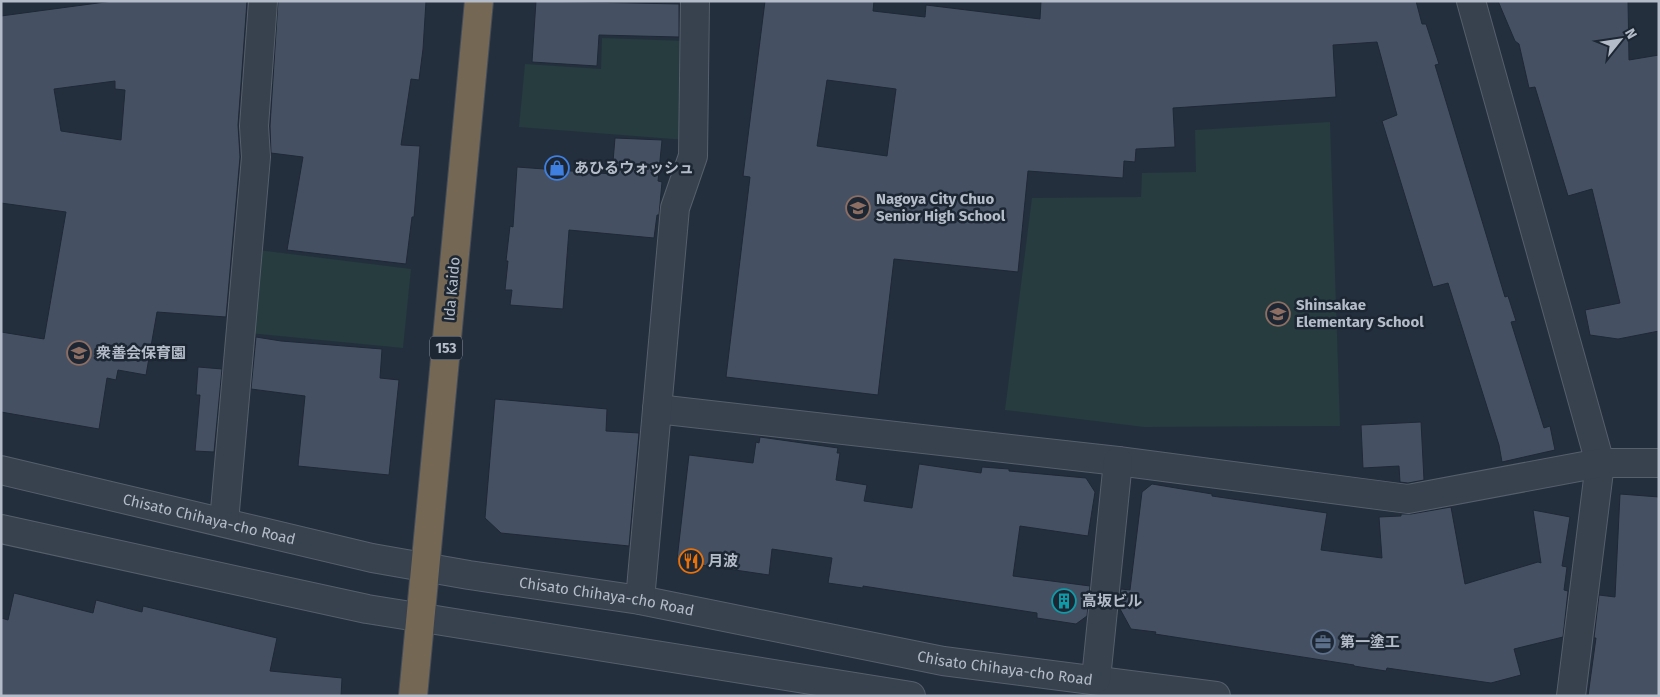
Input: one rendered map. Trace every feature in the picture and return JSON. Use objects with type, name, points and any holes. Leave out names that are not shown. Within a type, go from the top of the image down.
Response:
[{"type":"highway","name":"Ida Kaido","points":[[413,696],[479,1]]},
{"type":"street","points":[[224,522],[256,166],[254,126],[263,1]]},
{"type":"street","points":[[640,600],[675,208],[693,156],[696,1]]},
{"type":"street","points":[[1471,1],[1600,463],[1571,696]]},
{"type":"street","points":[[657,410],[1118,461],[1408,498],[1600,463],[1659,462]]},
{"type":"street","points":[[1096,679],[1118,461]]},
{"type":"street","name":"Chisato Chihaya-cho Road","points":[[1,470],[372,558],[424,568],[640,600],[944,661],[1096,679],[1216,696]]},
{"type":"street","points":[[1,529],[367,609],[911,696]]},
{"type":"green space","points":[[602,38],[686,41],[686,140],[519,127],[525,64],[601,69]]},
{"type":"green space","points":[[1330,122],[1340,426],[1144,427],[1005,410],[1032,198],[1141,197],[1142,173],[1196,172],[1195,130]]},
{"type":"green space","points":[[258,250],[411,269],[403,348],[249,333]]},
{"type":"building","points":[[113,1],[247,1],[238,125],[240,157],[226,317],[157,312],[146,375],[118,370],[116,380],[107,378],[99,429],[1,412],[1,332],[44,339],[66,212],[1,203],[1,16]],"holes":[[[115,81],[115,89],[125,90],[121,140],[61,131],[54,89]]]},
{"type":"building","points":[[278,1],[426,1],[419,80],[411,79],[401,145],[420,146],[414,217],[412,217],[406,264],[287,250],[303,157],[271,153],[270,126]]},
{"type":"building","points":[[536,1],[679,4],[679,37],[599,35],[597,66],[532,62]]},
{"type":"building","points":[[765,1],[874,1],[873,11],[925,17],[926,5],[1040,19],[1041,1],[1416,1],[1422,24],[1426,24],[1439,64],[1435,65],[1505,297],[1508,296],[1516,321],[1511,322],[1544,428],[1550,426],[1555,450],[1502,462],[1499,445],[1448,283],[1433,287],[1382,121],[1397,115],[1377,42],[1333,45],[1336,97],[1173,108],[1175,147],[1136,149],[1135,162],[1124,161],[1123,178],[1028,171],[1018,272],[894,259],[878,395],[726,377],[750,177],[743,176]],"holes":[[[827,80],[896,89],[887,156],[817,146]]]},
{"type":"building","points":[[1498,1],[1628,1],[1629,60],[1659,55],[1659,331],[1618,339],[1590,335],[1585,310],[1620,303],[1592,189],[1568,196],[1535,87],[1529,88],[1519,44],[1515,41]]},
{"type":"building","points":[[615,138],[662,140],[658,181],[662,182],[659,215],[657,215],[654,238],[569,230],[563,309],[510,305],[512,290],[505,290],[508,261],[506,261],[510,226],[513,227],[517,167],[612,174]]},
{"type":"building","points":[[256,337],[281,341],[382,349],[380,378],[399,380],[389,475],[298,466],[305,396],[251,389]]},
{"type":"building","points":[[198,367],[222,369],[214,452],[195,451],[200,395],[196,395]]},
{"type":"building","points":[[495,399],[607,409],[606,431],[639,433],[629,546],[501,533],[485,518]]},
{"type":"building","points":[[1421,422],[1424,480],[1408,483],[1400,482],[1399,466],[1363,468],[1361,425]]},
{"type":"building","points":[[760,437],[838,448],[837,453],[840,453],[836,480],[867,485],[864,501],[912,508],[919,464],[981,473],[982,467],[1086,478],[1095,492],[1088,536],[1020,526],[1013,576],[1090,586],[1087,616],[1076,624],[1037,618],[1037,613],[863,586],[863,588],[828,583],[832,558],[772,549],[769,575],[677,560],[689,455],[753,463],[756,442],[759,443]]},
{"type":"building","points":[[1152,484],[1212,494],[1212,496],[1327,513],[1321,550],[1382,558],[1379,517],[1401,516],[1401,514],[1451,507],[1465,584],[1538,562],[1541,563],[1533,510],[1570,517],[1562,566],[1567,567],[1564,590],[1568,591],[1563,637],[1514,649],[1521,675],[1491,683],[1387,668],[1386,671],[1131,629],[1119,607],[1121,589],[1130,590],[1142,492]]},
{"type":"building","points":[[1620,494],[1659,497],[1659,696],[1588,696],[1596,638],[1594,638],[1599,595],[1615,597]]},
{"type":"building","points":[[14,593],[93,613],[96,600],[142,612],[143,606],[277,638],[270,671],[342,678],[341,696],[1,696],[1,618],[8,620]]},
{"type":"place","name":"あひるウォッシュ","points":[[557,168]]},
{"type":"place","name":"Nagoya City Chuo Senior High School","points":[[858,208]]},
{"type":"place","name":"Shinsakae Elementary School","points":[[1278,314]]},
{"type":"place","name":"衆善会保育園","points":[[79,353]]},
{"type":"place","name":"月波","points":[[691,561]]},
{"type":"place","name":"高坂ビル","points":[[1064,601]]},
{"type":"place","name":"第一塗工","points":[[1323,642]]}]
